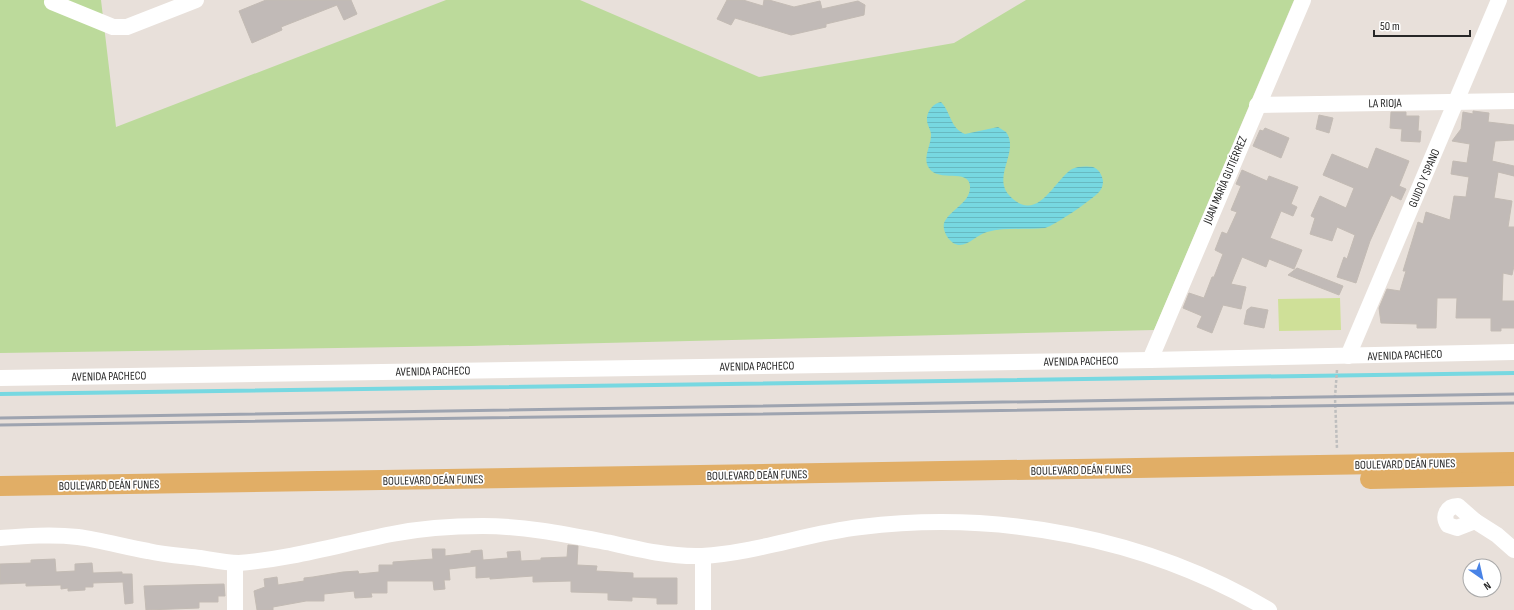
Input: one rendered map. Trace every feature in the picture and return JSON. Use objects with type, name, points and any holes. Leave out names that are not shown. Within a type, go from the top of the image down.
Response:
[{"type":"main road","name":"BOULEVARD DEÁN FUNES","points":[[0,486],[1514,462]]},
{"type":"main road","name":"BOULEVARD DEÁN FUNES","points":[[0,499],[1514,476]]},
{"type":"street","points":[[52,2],[113,27],[127,27],[196,0]]},
{"type":"street","name":"JUAN MARÍA GUTIÉRREZ","points":[[1150,360],[1256,105],[1303,0]]},
{"type":"street","name":"GUIDO Y SPANO","points":[[1348,356],[1499,0]]},
{"type":"street","name":"LA RIOJA","points":[[1256,105],[1514,101]]},
{"type":"street","name":"AVENIDA PACHECO","points":[[0,378],[1150,360],[1514,352]]},
{"type":"street","points":[[1475,521],[1497,535],[1514,550]]},
{"type":"street","points":[[0,538],[36,535],[79,537],[154,552],[235,563],[282,558],[395,533],[449,527],[485,526],[528,528],[665,554],[703,556],[750,550],[820,533],[863,526],[944,522],[1006,525],[1048,531],[1100,542],[1151,556],[1193,572],[1249,598],[1269,610]]},
{"type":"street","points":[[703,556],[703,610]]},
{"type":"street","points":[[235,563],[235,610]]},
{"type":"path","points":[[1336,371],[1338,465]]},
{"type":"green space","points":[[0,0],[101,0],[116,127],[446,0],[580,0],[759,77],[954,43],[1026,0],[1294,0],[1154,330],[471,346],[0,353]]},
{"type":"green space","points":[[1340,298],[1341,330],[1279,331],[1278,299]]},
{"type":"water","points":[[941,102],[956,128],[965,134],[998,127],[1006,132],[1010,147],[1003,180],[1009,195],[1019,203],[1028,206],[1036,203],[1044,198],[1072,169],[1085,166],[1095,168],[1101,174],[1103,185],[1101,190],[1073,212],[1045,228],[994,230],[984,233],[963,245],[953,243],[944,230],[944,223],[967,197],[970,186],[968,181],[959,176],[939,175],[933,172],[927,164],[926,160],[931,135],[927,117],[933,106]]},
{"type":"building","points":[[266,0],[351,0],[357,14],[344,20],[337,5],[281,27],[282,30],[252,43],[239,11]]},
{"type":"building","points":[[727,0],[743,0],[763,6],[764,0],[769,0],[794,7],[820,1],[822,9],[858,1],[865,5],[864,15],[826,24],[826,27],[791,35],[735,18],[731,25],[717,19]]},
{"type":"building","points":[[1473,111],[1489,113],[1488,122],[1514,125],[1514,140],[1495,141],[1492,161],[1514,166],[1514,176],[1498,172],[1494,198],[1512,201],[1508,227],[1514,227],[1514,266],[1512,275],[1503,273],[1502,301],[1514,301],[1514,328],[1501,328],[1501,331],[1491,331],[1491,318],[1456,318],[1457,298],[1437,298],[1436,328],[1417,328],[1417,324],[1381,323],[1379,308],[1387,289],[1400,291],[1406,271],[1403,271],[1418,222],[1423,224],[1426,212],[1450,220],[1454,196],[1466,197],[1469,177],[1451,174],[1453,161],[1467,163],[1470,144],[1452,141],[1461,129],[1463,112],[1473,114]]},
{"type":"building","points":[[1391,112],[1406,112],[1406,116],[1419,116],[1418,131],[1421,131],[1420,142],[1401,141],[1402,129],[1390,128]]},
{"type":"building","points":[[1319,115],[1333,118],[1329,133],[1316,129]]},
{"type":"building","points":[[1265,128],[1289,138],[1281,158],[1253,146],[1260,130],[1263,131]]},
{"type":"building","points":[[1376,148],[1409,161],[1399,186],[1406,189],[1401,200],[1391,195],[1370,241],[1356,283],[1337,277],[1344,257],[1347,259],[1355,235],[1337,227],[1332,241],[1310,234],[1315,218],[1311,216],[1320,196],[1346,208],[1354,188],[1323,175],[1332,154],[1368,169]]},
{"type":"building","points":[[1242,170],[1267,181],[1269,176],[1298,187],[1291,204],[1297,207],[1293,216],[1281,211],[1270,238],[1302,250],[1294,269],[1269,259],[1266,267],[1242,257],[1231,284],[1246,287],[1241,309],[1223,305],[1212,333],[1197,327],[1202,316],[1183,308],[1189,293],[1204,298],[1212,277],[1214,277],[1223,254],[1215,250],[1222,232],[1227,234],[1237,212],[1231,210],[1241,186],[1236,184]]},
{"type":"building","points":[[1297,268],[1343,286],[1339,295],[1288,275]]},
{"type":"building","points":[[1251,307],[1268,310],[1264,328],[1244,324],[1247,310]]},
{"type":"building","points":[[568,545],[578,546],[577,565],[597,566],[596,571],[633,573],[633,578],[677,578],[677,604],[657,604],[657,598],[632,597],[632,601],[608,600],[608,593],[571,592],[571,581],[533,582],[533,576],[490,579],[490,577],[476,578],[476,566],[449,569],[450,580],[444,580],[445,589],[434,590],[433,581],[387,581],[387,593],[371,593],[372,597],[355,598],[354,591],[324,594],[324,601],[306,601],[273,607],[273,610],[257,610],[254,591],[265,587],[264,579],[277,577],[278,585],[304,581],[304,578],[343,572],[358,571],[359,574],[379,572],[379,565],[393,565],[393,562],[433,559],[432,549],[445,549],[445,556],[471,553],[471,551],[482,550],[483,560],[508,558],[507,552],[520,551],[521,561],[541,560],[541,558],[567,557]]},
{"type":"building","points":[[55,559],[56,572],[75,571],[75,564],[92,563],[93,573],[122,572],[122,574],[132,574],[133,603],[125,604],[123,582],[93,583],[93,587],[85,587],[85,590],[68,591],[68,588],[61,589],[61,585],[26,586],[26,583],[0,584],[0,564],[31,563],[31,560]]},
{"type":"building","points":[[224,584],[225,596],[218,596],[218,602],[199,602],[199,608],[146,610],[144,586]]},
{"type":"waterway","points":[[0,394],[1514,373]]},
{"type":"railway","points":[[0,418],[1514,394]]},
{"type":"railway","points":[[0,425],[1514,403]]}]
